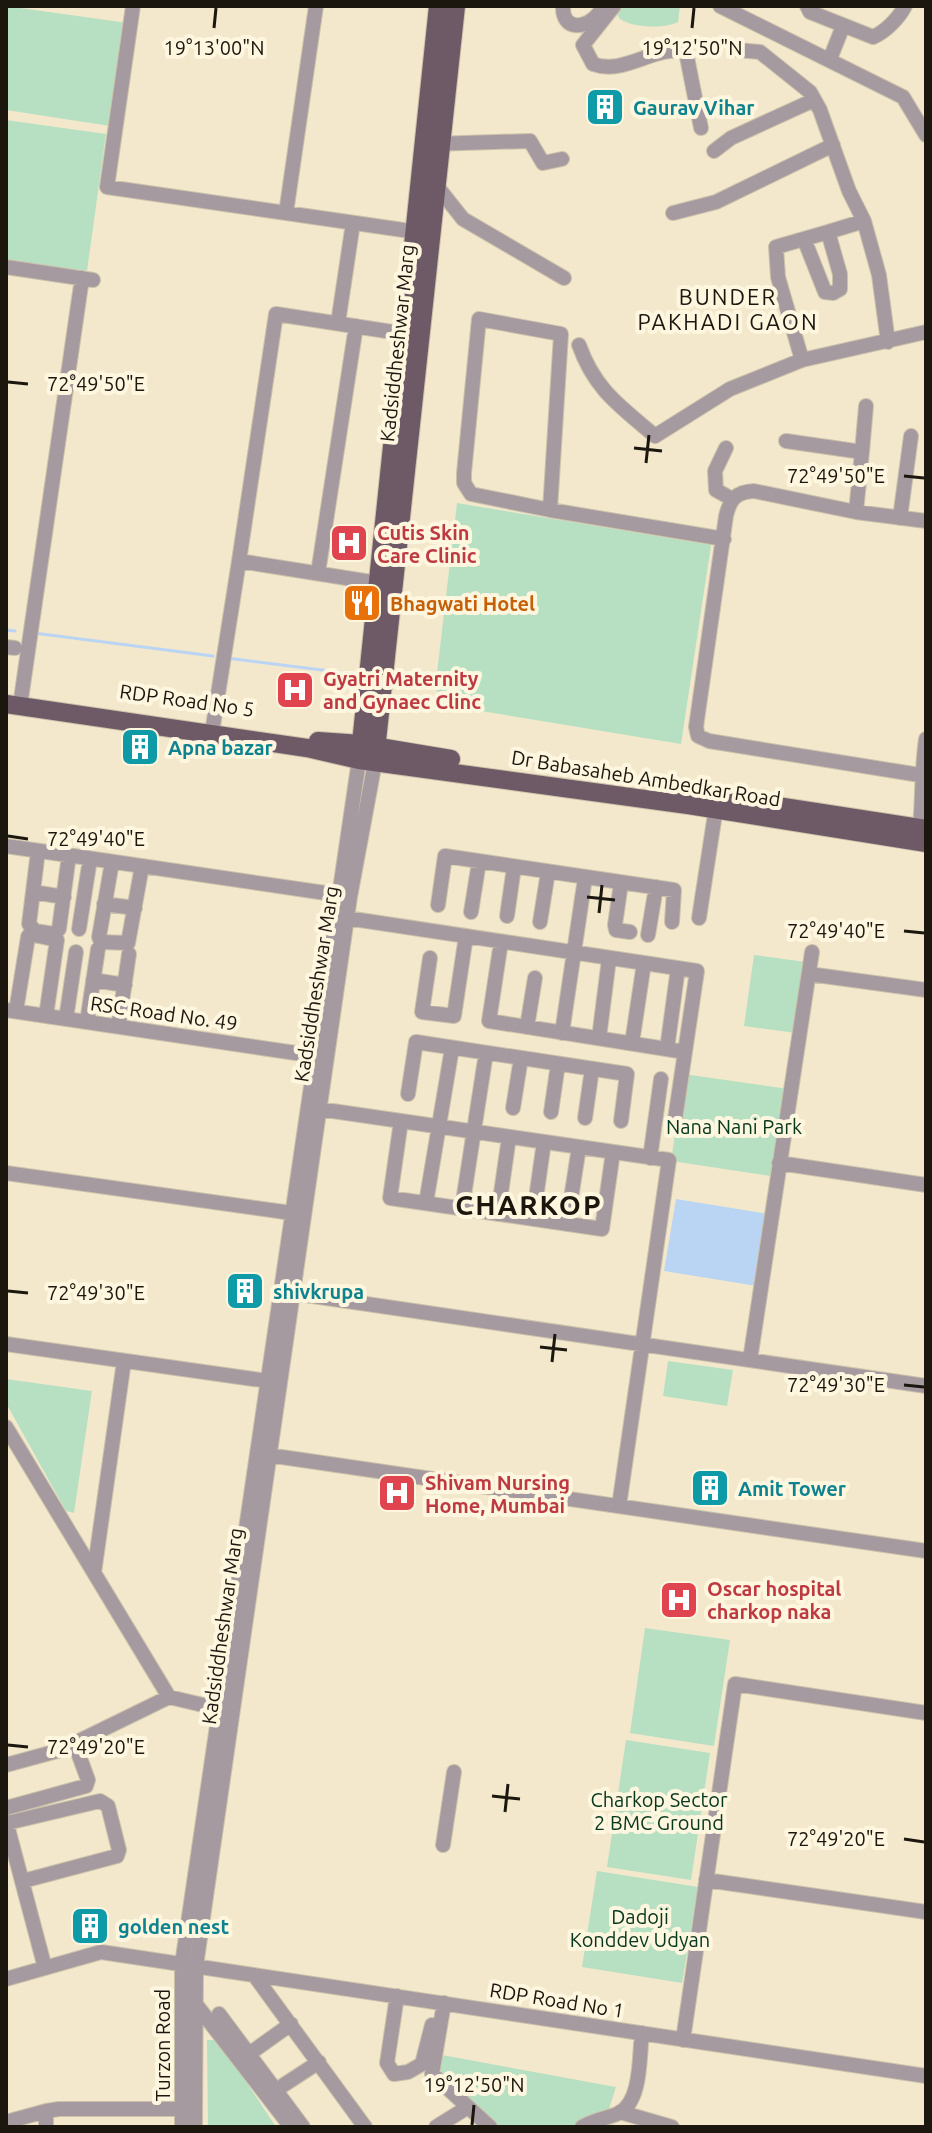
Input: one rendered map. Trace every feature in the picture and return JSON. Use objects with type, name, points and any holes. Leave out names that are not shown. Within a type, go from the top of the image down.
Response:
[{"type":"main road","name":"Kadsiddheshwar Marg","points":[[422,233],[436,185],[429,79],[438,6]]},
{"type":"main road","name":"Kadsiddheshwar Marg","points":[[368,753],[432,144],[456,6]]},
{"type":"main road","name":"RDP Road No 5","points":[[13,701],[213,726],[308,740],[368,753]]},
{"type":"main road","name":"RDP Road No 5","points":[[13,701],[307,748],[368,753]]},
{"type":"main road","name":"Dr Babasaheb Ambedkar Road","points":[[368,753],[922,836]]},
{"type":"street","points":[[133,6],[107,187],[422,233]]},
{"type":"street","points":[[286,213],[316,6]]},
{"type":"street","points":[[563,6],[565,19],[570,24],[590,29]]},
{"type":"street","points":[[605,6],[583,45],[593,64],[606,69],[674,49],[686,52],[701,128]]},
{"type":"street","points":[[590,29],[614,6]]},
{"type":"street","points":[[720,6],[903,97],[920,116],[926,135]]},
{"type":"street","points":[[807,6],[810,12],[873,37],[900,9]]},
{"type":"street","points":[[830,59],[843,26]]},
{"type":"street","points":[[737,50],[760,52],[810,92],[864,221],[879,275],[888,342]]},
{"type":"street","points":[[714,151],[731,138],[814,100]]},
{"type":"street","points":[[432,144],[530,141],[543,163],[562,159]]},
{"type":"street","points":[[673,213],[716,202],[833,145]]},
{"type":"street","points":[[436,185],[463,219],[564,278]]},
{"type":"street","points":[[802,360],[778,277],[776,247],[864,221]]},
{"type":"street","points":[[338,323],[353,223]]},
{"type":"street","points":[[804,239],[825,292],[833,293],[840,289],[840,274],[828,232]]},
{"type":"street","points":[[6,267],[88,279],[13,701]]},
{"type":"street","points":[[213,726],[276,314],[412,335]]},
{"type":"street","points":[[550,510],[561,334],[479,319],[464,483],[471,494],[550,510],[724,539]]},
{"type":"street","points":[[318,573],[356,326]]},
{"type":"street","points":[[579,345],[588,370],[610,398],[655,436],[730,389],[802,360],[926,332]]},
{"type":"street","points":[[856,512],[866,406]]},
{"type":"street","points":[[900,518],[911,436]]},
{"type":"street","points":[[786,441],[862,452]]},
{"type":"street","points":[[726,448],[715,471],[716,490],[732,499]]},
{"type":"street","points":[[923,775],[709,741],[698,736],[696,727],[726,516],[736,495],[754,491],[856,512],[926,521]]},
{"type":"street","points":[[239,561],[385,584]]},
{"type":"street","points":[[922,836],[926,739]]},
{"type":"street","name":"Kadsiddheshwar Marg","points":[[189,1965],[368,753]]},
{"type":"street","points":[[699,918],[716,803]]},
{"type":"street","points":[[6,846],[345,896]]},
{"type":"street","points":[[38,851],[30,928],[54,934],[59,929],[69,855]]},
{"type":"street","points":[[438,905],[445,856],[676,892],[672,922]]},
{"type":"street","points":[[79,929],[90,859]]},
{"type":"street","points":[[112,862],[99,937],[101,942],[128,943],[142,866]]},
{"type":"street","points":[[471,912],[479,862]]},
{"type":"street","points":[[507,916],[514,867]]},
{"type":"street","points":[[540,922],[548,872]]},
{"type":"street","points":[[562,1033],[585,878]]},
{"type":"street","points":[[621,883],[615,925],[616,930],[630,932]]},
{"type":"street","points":[[648,935],[656,887]]},
{"type":"street","points":[[33,892],[64,897]]},
{"type":"street","points":[[104,904],[135,908]]},
{"type":"street","points":[[342,917],[697,971],[674,1126]]},
{"type":"street","name":"Kadsiddheshwar Marg","points":[[314,1108],[316,1056],[342,917]]},
{"type":"street","points":[[8,1011],[22,972],[30,934],[57,940],[46,1016]]},
{"type":"street","points":[[430,958],[422,1012],[454,1016],[466,936]]},
{"type":"street","points":[[501,942],[489,1021],[685,1052]]},
{"type":"street","points":[[87,1022],[98,949]]},
{"type":"street","points":[[66,1019],[76,952]]},
{"type":"street","points":[[758,1361],[779,1163],[812,952]]},
{"type":"street","points":[[119,1022],[129,954]]},
{"type":"street","points":[[599,1038],[609,959]]},
{"type":"street","points":[[632,1043],[644,963]]},
{"type":"street","points":[[667,1049],[678,968]]},
{"type":"street","points":[[22,972],[51,975]]},
{"type":"street","points":[[809,974],[926,990]]},
{"type":"street","points":[[527,1027],[535,978]]},
{"type":"street","points":[[93,980],[125,985]]},
{"type":"street","name":"RSC Road No. 49","points":[[8,1011],[316,1056]]},
{"type":"street","points":[[408,1094],[416,1042],[627,1074],[621,1121]]},
{"type":"street","points":[[426,1203],[452,1048]]},
{"type":"street","points":[[462,1208],[486,1053]]},
{"type":"street","points":[[513,1108],[521,1058]]},
{"type":"street","points":[[551,1112],[558,1064]]},
{"type":"street","points":[[585,1118],[592,1069]]},
{"type":"street","points":[[650,1158],[661,1079]]},
{"type":"street","points":[[314,1108],[669,1160],[619,1506]]},
{"type":"street","points":[[401,1121],[390,1198],[498,1214],[602,1229],[613,1152]]},
{"type":"street","points":[[498,1214],[509,1137]]},
{"type":"street","points":[[533,1219],[544,1142]]},
{"type":"street","points":[[567,1224],[579,1147]]},
{"type":"street","points":[[779,1163],[926,1185]]},
{"type":"street","points":[[6,1173],[298,1214]]},
{"type":"street","points":[[287,1292],[926,1386]]},
{"type":"street","points":[[6,1344],[274,1382]]},
{"type":"street","points":[[94,1573],[124,1361]]},
{"type":"street","points":[[6,1427],[169,1697]]},
{"type":"street","points":[[263,1455],[926,1551]]},
{"type":"street","name":"Kadsiddheshwar Marg","points":[[189,1965],[220,1709],[263,1455]]},
{"type":"street","points":[[683,2040],[735,1684],[926,1713]]},
{"type":"street","points":[[77,1742],[169,1697],[220,1709]]},
{"type":"street","points":[[6,1765],[72,1747],[77,1750],[88,1780],[86,1786],[6,1808]]},
{"type":"street","points":[[443,1845],[454,1772]]},
{"type":"street","points":[[23,1881],[117,1856],[119,1850],[108,1806],[100,1801],[7,1828],[45,1968]]},
{"type":"street","points":[[706,1880],[926,1912]]},
{"type":"street","name":"RDP Road No 1","points":[[6,1979],[101,1952],[926,2076]]},
{"type":"street","name":"Turzon Road","points":[[182,2127],[188,2109],[195,2003],[189,1965]]},
{"type":"street","name":"Turzon Road","points":[[189,1965],[188,2109],[195,2127]]},
{"type":"street","points":[[254,1975],[365,2127]]},
{"type":"street","points":[[397,1996],[387,2063],[394,2074],[408,2072],[422,2064],[432,2025]]},
{"type":"street","points":[[195,2003],[291,2127]]},
{"type":"street","points":[[444,2003],[432,2074],[490,2127]]},
{"type":"street","points":[[219,2014],[303,2127]]},
{"type":"street","points":[[249,2054],[291,2024]]},
{"type":"street","points":[[582,2127],[598,2118],[620,2112],[631,2101],[642,2033]]},
{"type":"street","points":[[276,2090],[319,2062]]},
{"type":"street","points":[[436,2127],[468,2107]]},
{"type":"street","points":[[6,2122],[59,2109],[188,2109]]},
{"type":"street","points":[[46,2111],[46,2127]]},
{"type":"street","points":[[620,2112],[672,2127]]},
{"type":"green space","points":[[6,6],[128,23],[110,126],[6,110]]},
{"type":"green space","points":[[618,6],[680,6],[678,22],[657,26],[633,24],[620,19]]},
{"type":"green space","points":[[6,120],[106,134],[87,271],[6,260]]},
{"type":"green space","points":[[457,503],[711,545],[681,744],[469,709],[435,690]]},
{"type":"green space","points":[[754,955],[806,962],[797,1033],[744,1026]]},
{"type":"green space","name":"Nana Nani Park","points":[[684,1074],[796,1090],[784,1178],[671,1161]]},
{"type":"green space","points":[[668,1361],[733,1370],[727,1406],[663,1396]]},
{"type":"green space","points":[[6,1379],[92,1391],[74,1513],[66,1511],[6,1403]]},
{"type":"green space","points":[[645,1628],[730,1640],[714,1746],[630,1733]]},
{"type":"green space","name":"Charkop Sector 2 BMC Ground","points":[[626,1740],[710,1753],[691,1880],[607,1867]]},
{"type":"green space","name":"Dadoji Konddev Udyan","points":[[597,1871],[698,1887],[682,1983],[582,1967]]},
{"type":"green space","points":[[207,2040],[219,2040],[276,2127],[208,2127]]},
{"type":"green space","points":[[442,2055],[616,2087],[609,2109],[576,2127],[496,2127],[438,2074]]},
{"type":"water","points":[[676,1199],[775,1215],[763,1287],[664,1271]]},
{"type":"waterway","points":[[6,630],[15,631]]},
{"type":"waterway","points":[[34,633],[213,656]]},
{"type":"waterway","points":[[227,658],[362,675]]},
{"type":"waterway","points":[[389,678],[402,679]]},
{"type":"place","name":"Gaurav Vihar","points":[[605,107]]},
{"type":"place","name":"Cutis Skin Care Clinic","points":[[349,543]]},
{"type":"place","name":"Bhagwati Hotel","points":[[362,603]]},
{"type":"place","name":"Gyatri Maternity and Gynaec Clinc","points":[[295,690]]},
{"type":"place","name":"Apna bazar","points":[[140,747]]},
{"type":"place","name":"shivkrupa","points":[[245,1291]]},
{"type":"place","name":"Amit Tower","points":[[710,1488]]},
{"type":"place","name":"Shivam Nursing Home, Mumbai","points":[[397,1493]]},
{"type":"place","name":"Oscar hospital charkop naka","points":[[679,1600]]},
{"type":"place","name":"golden nest","points":[[90,1926]]},
{"type":"district","name":"BUNDER PAKHADI GAON","points":[[728,308]]},
{"type":"district","name":"CHARKOP","points":[[529,1204]]}]
